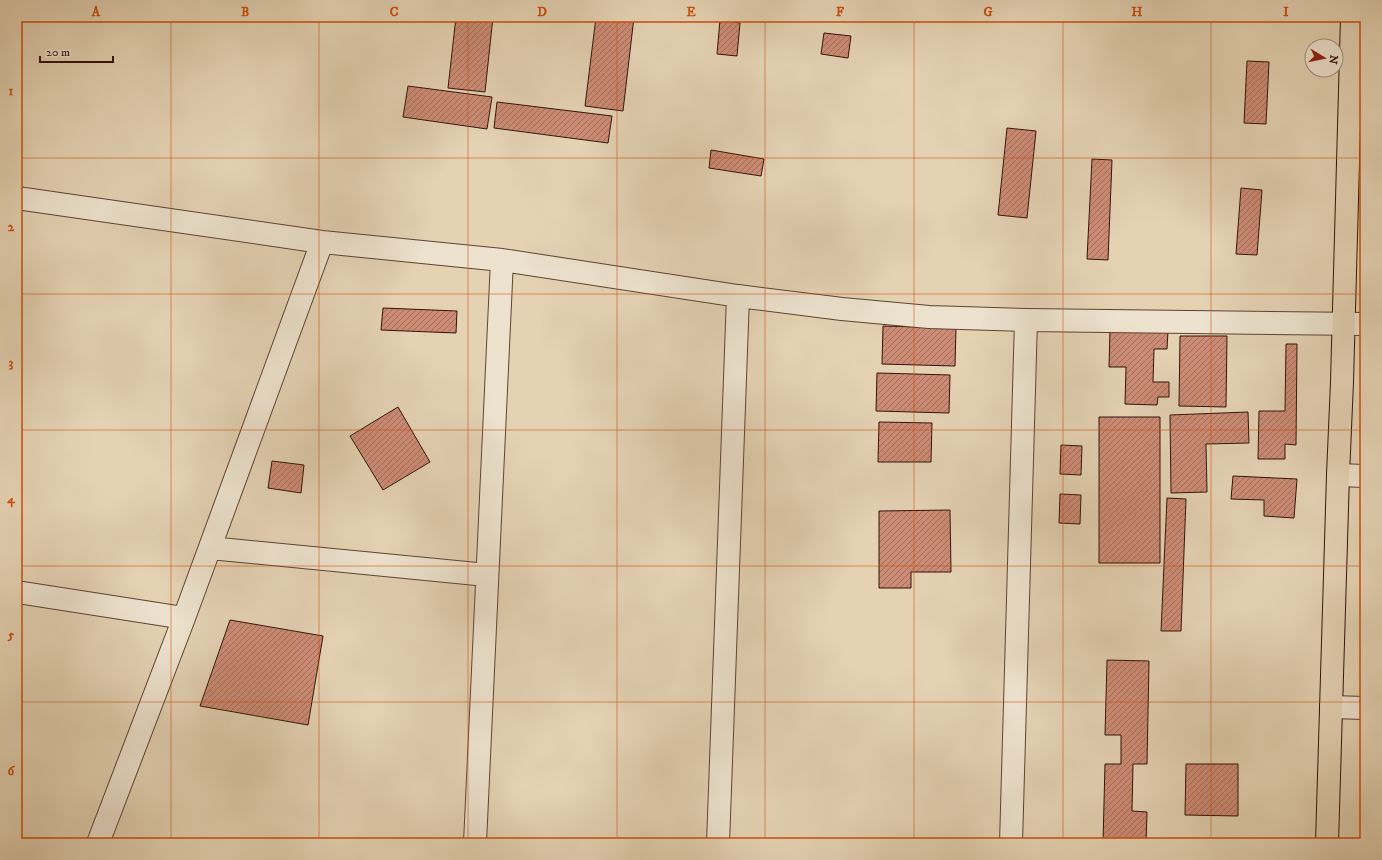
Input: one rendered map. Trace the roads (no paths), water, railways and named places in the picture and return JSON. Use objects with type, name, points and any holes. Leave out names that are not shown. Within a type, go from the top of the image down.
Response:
[{"type":"main road","points":[[1327,843],[1343,324],[1356,25]]},
{"type":"street","points":[[17,198],[322,242],[502,260],[738,296],[842,309],[929,317],[1026,320],[1365,324]]},
{"type":"street","points":[[98,843],[184,618],[322,242]]},
{"type":"street","points":[[475,843],[502,260]]},
{"type":"street","points":[[718,843],[738,296]]},
{"type":"street","points":[[1011,843],[1026,320]]},
{"type":"street","points":[[1338,475],[1365,476]]},
{"type":"street","points":[[210,548],[487,574]]},
{"type":"street","points":[[17,592],[184,618]]},
{"type":"street","points":[[1331,707],[1365,708]]}]
